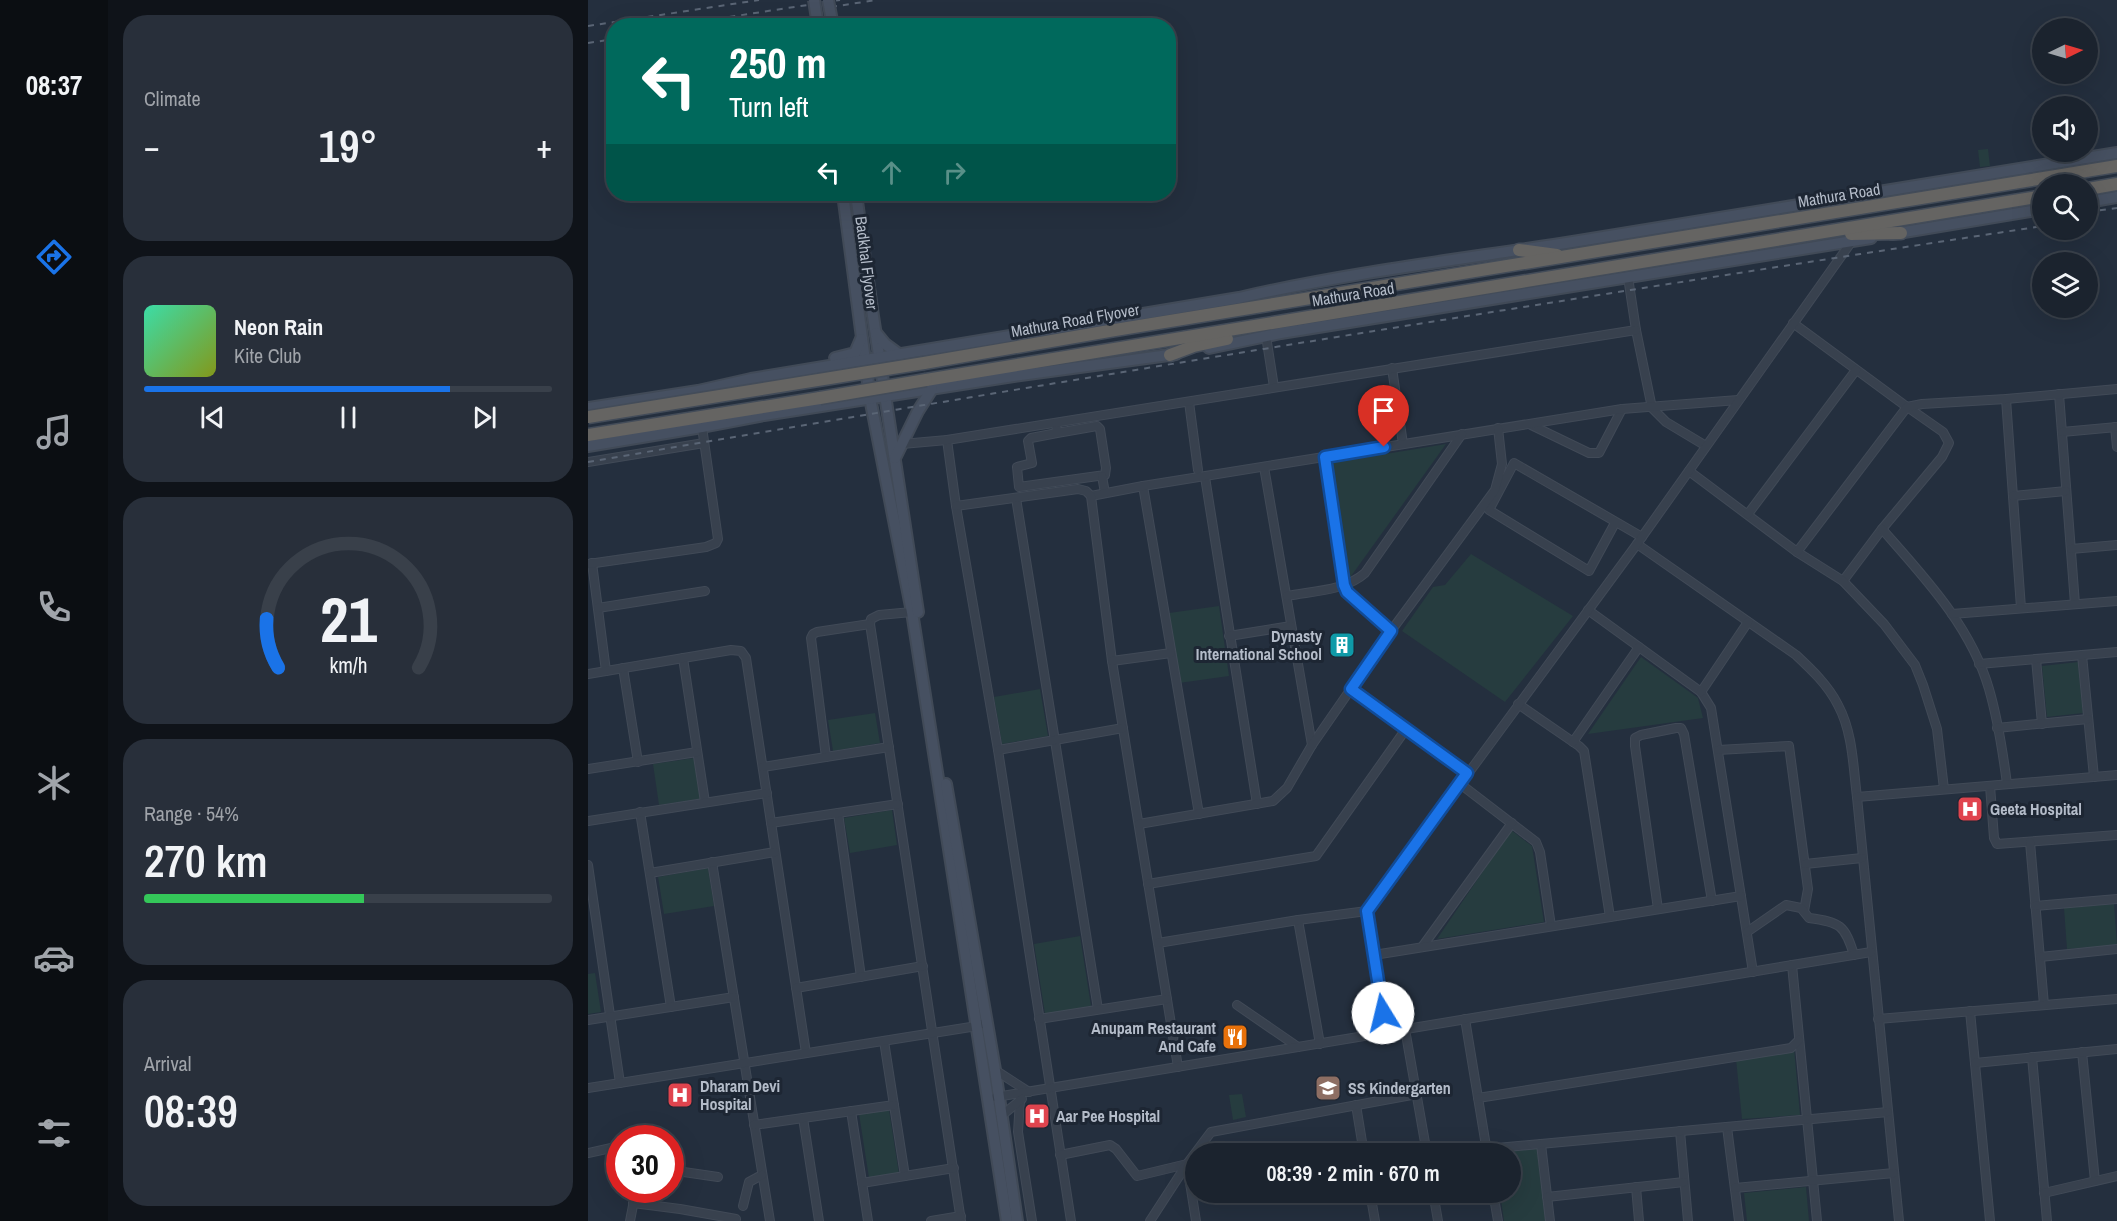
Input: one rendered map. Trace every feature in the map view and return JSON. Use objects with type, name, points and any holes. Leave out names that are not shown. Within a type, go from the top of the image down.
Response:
[{"type":"highway","name":"Mathura Road","points":[[1567,257],[2117,166]]},
{"type":"highway","points":[[2098,187],[2117,184]]},
{"type":"highway","points":[[1813,234],[2032,198]]},
{"type":"highway","points":[[1813,234],[1901,233]]},
{"type":"highway","name":"Mathura Road","points":[[1288,321],[1813,234]]},
{"type":"highway","points":[[1519,250],[1567,257]]},
{"type":"highway","name":"Mathura Road Flyover","points":[[588,417],[1567,257]]},
{"type":"highway","points":[[588,435],[1288,321]]},
{"type":"highway","points":[[1170,355],[1194,346],[1252,333],[1288,321]]},
{"type":"main road","points":[[814,0],[817,18]]},
{"type":"main road","points":[[828,0],[831,18]]},
{"type":"main road","points":[[588,408],[1239,298],[1353,274],[1519,250],[2117,153]]},
{"type":"main road","points":[[2098,200],[2117,197]]},
{"type":"main road","name":"Badkhal Flyover","points":[[844,201],[870,398],[912,612],[982,1024]]},
{"type":"main road","name":"Badkhal Flyover","points":[[857,201],[982,1024]]},
{"type":"main road","points":[[588,446],[933,388],[1238,344],[1266,336],[2032,211]]},
{"type":"main road","points":[[876,333],[885,344],[904,355]]},
{"type":"main road","points":[[751,379],[779,367],[846,357],[855,353],[861,337]]},
{"type":"main road","points":[[904,355],[905,372],[910,387],[915,391]]},
{"type":"main road","points":[[819,368],[828,373],[833,384],[833,399],[829,405]]},
{"type":"main road","points":[[895,459],[918,411],[933,388]]},
{"type":"main road","points":[[982,1024],[995,1070],[994,1097],[1001,1116],[1017,1221]]},
{"type":"main road","points":[[982,1024],[994,1097],[1008,1221]]},
{"type":"street","points":[[1386,1032],[1367,911],[1640,540],[1852,241]]},
{"type":"street","points":[[1628,277],[1652,408],[1666,423],[1706,446]]},
{"type":"street","points":[[1793,323],[1943,432],[1949,443],[1942,457],[1843,581]]},
{"type":"street","points":[[902,444],[947,440],[1636,330]]},
{"type":"street","points":[[1266,336],[1274,387]]},
{"type":"street","points":[[1392,368],[1403,444]]},
{"type":"street","points":[[1748,514],[1856,370]]},
{"type":"street","points":[[1797,552],[1907,407],[2117,389]]},
{"type":"street","points":[[2059,394],[2075,604]]},
{"type":"street","points":[[2006,399],[2021,608]]},
{"type":"street","points":[[1091,496],[1622,409],[1738,400]]},
{"type":"street","points":[[1189,402],[1198,470]]},
{"type":"street","points":[[1530,424],[1589,453],[1599,453],[1622,409]]},
{"type":"street","points":[[1056,423],[1057,432]]},
{"type":"street","points":[[1097,426],[1100,429],[1105,475],[1019,487],[1017,467],[1032,463],[1028,441],[1031,438],[1057,432],[1097,426]]},
{"type":"street","points":[[606,671],[590,563],[706,547],[716,543],[718,539],[702,427]]},
{"type":"street","points":[[2062,432],[2116,427],[2117,447]]},
{"type":"street","points":[[1139,824],[1273,801],[1287,788],[1312,745],[1391,631],[1495,490],[1502,464],[1498,428]]},
{"type":"street","points":[[1287,596],[1344,585],[1357,580],[1365,573],[1462,434]]},
{"type":"street","points":[[947,440],[1071,1221]]},
{"type":"street","points":[[588,462],[704,442]]},
{"type":"street","points":[[1325,457],[1344,585],[1347,592],[1391,631]]},
{"type":"street","points":[[1615,523],[1589,571],[1489,510],[1514,463],[1615,523],[1640,540],[1748,622],[1796,655],[1815,672],[1838,705],[1850,740],[1857,797],[1899,1221]]},
{"type":"street","points":[[1264,467],[1312,745]]},
{"type":"street","points":[[1689,471],[1797,552],[1843,581],[1884,624],[1915,665],[1937,729],[1944,789]]},
{"type":"street","points":[[1102,476],[1105,493]]},
{"type":"street","points":[[1205,477],[1257,804]]},
{"type":"street","points":[[1143,486],[1198,814]]},
{"type":"street","points":[[956,507],[1077,489],[1086,491],[1091,496],[1112,661],[1178,1067]]},
{"type":"street","points":[[2013,496],[2066,491]]},
{"type":"street","points":[[1016,498],[1098,1010]]},
{"type":"street","points":[[1882,530],[1932,586],[1952,614],[1979,664],[1989,688],[2007,784]]},
{"type":"street","points":[[2071,549],[2117,545]]},
{"type":"street","points":[[598,608],[705,591]]},
{"type":"street","points":[[1952,614],[2117,601]]},
{"type":"street","points":[[1588,610],[1701,692],[1711,708],[1753,972]]},
{"type":"street","points":[[912,612],[879,615],[871,619],[870,624],[961,1219],[932,1221]]},
{"type":"street","points":[[1701,692],[1748,622]]},
{"type":"street","points":[[826,757],[811,638],[817,632],[870,624]]},
{"type":"street","points":[[1229,636],[1292,626]]},
{"type":"street","points":[[1573,742],[1639,646]]},
{"type":"street","points":[[588,674],[731,650],[741,651],[746,658],[806,1053]]},
{"type":"street","points":[[1979,664],[2117,652]]},
{"type":"street","points":[[1112,661],[1171,653]]},
{"type":"street","points":[[2082,655],[2094,777]]},
{"type":"street","points":[[682,658],[705,802]]},
{"type":"street","points":[[2036,659],[2042,724]]},
{"type":"street","points":[[623,668],[638,762]]},
{"type":"street","points":[[1351,689],[1467,773]]},
{"type":"street","points":[[1518,704],[1584,752],[1610,917]]},
{"type":"street","points":[[1997,728],[2088,719]]},
{"type":"street","points":[[998,750],[1123,728]]},
{"type":"street","points":[[1658,909],[1635,738],[1676,728],[1681,728],[1684,734],[1712,900]]},
{"type":"street","points":[[1149,884],[1316,856],[1406,729]]},
{"type":"street","points":[[1718,750],[1789,746],[1808,889],[1804,911]]},
{"type":"street","points":[[763,767],[889,747]]},
{"type":"street","points":[[588,769],[697,752]]},
{"type":"street","points":[[1857,797],[2117,775]]},
{"type":"street","points":[[1459,783],[1536,842],[1540,852],[1551,926]]},
{"type":"street","points":[[1990,786],[1994,838],[1997,844],[2117,835]]},
{"type":"street","points":[[588,820],[766,793]]},
{"type":"street","points":[[771,823],[898,804]]},
{"type":"street","points":[[640,812],[671,1007]]},
{"type":"street","points":[[838,813],[861,976]]},
{"type":"street","points":[[1422,947],[1512,823]]},
{"type":"street","points":[[2030,842],[2044,1005]]},
{"type":"street","points":[[650,873],[775,852]]},
{"type":"street","points":[[1805,864],[1862,858]]},
{"type":"street","points":[[712,862],[770,1221]]},
{"type":"street","points":[[588,865],[620,1083]]},
{"type":"street","points":[[1374,955],[1741,896]]},
{"type":"street","points":[[2035,906],[2117,899]]},
{"type":"street","points":[[1747,932],[1786,905],[1801,908],[1809,918],[1829,921],[1848,934],[1854,955]]},
{"type":"street","points":[[1158,943],[1367,911]]},
{"type":"street","points":[[1298,920],[1320,1044]]},
{"type":"street","points":[[2040,957],[2117,949]]},
{"type":"street","points":[[994,1097],[1871,952]]},
{"type":"street","points":[[1792,965],[1817,1221]]},
{"type":"street","points":[[796,988],[923,966]]},
{"type":"street","points":[[588,1020],[734,997]]},
{"type":"street","points":[[1039,1019],[1167,999]]},
{"type":"street","points":[[1878,1019],[2117,999]]},
{"type":"street","points":[[1237,1005],[1298,1047]]},
{"type":"street","points":[[1970,1011],[1990,1221]]},
{"type":"street","points":[[1465,1019],[1486,1143]]},
{"type":"street","points":[[588,1088],[982,1024]]},
{"type":"street","points":[[1405,1029],[1425,1143]]},
{"type":"street","points":[[1478,1098],[1791,1048],[1799,1040]]},
{"type":"street","points":[[884,1041],[905,1176]]},
{"type":"street","points":[[1975,1063],[2117,1048]]},
{"type":"street","points":[[2082,1052],[2095,1181]]},
{"type":"street","points":[[2032,1057],[2047,1221]]},
{"type":"street","points":[[995,1070],[1029,1092]]},
{"type":"street","points":[[1001,1116],[1029,1092]]},
{"type":"street","points":[[1203,1143],[1212,1132],[1417,1094]]},
{"type":"street","points":[[1020,1100],[1018,1132],[1032,1221]]},
{"type":"street","points":[[754,1125],[894,1105]]},
{"type":"street","points":[[1356,1105],[1362,1143]]},
{"type":"street","points":[[852,1111],[868,1221]]},
{"type":"street","points":[[1521,1147],[1887,1112]]},
{"type":"street","points":[[803,1118],[819,1221]]},
{"type":"street","points":[[1727,1127],[1739,1221]]},
{"type":"street","points":[[1680,1131],[1688,1221]]},
{"type":"street","points":[[1540,1144],[1550,1221]]},
{"type":"street","points":[[1060,1155],[1110,1146],[1116,1149],[1137,1176],[1185,1164]]},
{"type":"street","points":[[588,1153],[606,1149]]},
{"type":"street","points":[[1150,1221],[1185,1167]]},
{"type":"street","points":[[862,1183],[954,1168]]},
{"type":"street","points":[[684,1172],[718,1177]]},
{"type":"street","points":[[1735,1188],[1894,1173]]},
{"type":"street","points":[[743,1206],[749,1182],[762,1176]]},
{"type":"street","points":[[2044,1193],[2117,1176]]},
{"type":"street","points":[[1547,1197],[1684,1182]]},
{"type":"street","points":[[1636,1187],[1639,1221]]},
{"type":"street","points":[[630,1221],[633,1203],[736,1219]]},
{"type":"street","points":[[1193,1203],[1196,1221]]},
{"type":"street","points":[[1373,1203],[1375,1221]]},
{"type":"street","points":[[1435,1203],[1438,1221]]},
{"type":"street","points":[[1496,1203],[1498,1221]]},
{"type":"green space","points":[[1988,149],[1990,166],[1980,167],[1978,150]]},
{"type":"green space","points":[[1446,444],[1349,579],[1331,463]]},
{"type":"green space","points":[[1471,554],[1573,616],[1505,702],[1402,631],[1433,587],[1445,585]]},
{"type":"green space","points":[[1219,606],[1229,676],[1179,683],[1169,613]]},
{"type":"green space","points":[[1641,657],[1698,698],[1703,718],[1588,734]]},
{"type":"green space","points":[[2078,662],[2083,713],[2047,717],[2042,666]]},
{"type":"green space","points":[[1040,689],[1048,736],[1002,744],[994,697]]},
{"type":"green space","points":[[875,713],[880,743],[833,751],[828,720]]},
{"type":"green space","points":[[694,758],[700,799],[659,805],[653,764]]},
{"type":"green space","points":[[892,810],[897,845],[850,853],[844,818]]},
{"type":"green space","points":[[1511,830],[1532,846],[1544,922],[1437,939]]},
{"type":"green space","points":[[708,868],[714,906],[664,914],[658,877]]},
{"type":"green space","points":[[2114,904],[2117,945],[2067,949],[2064,908]]},
{"type":"green space","points":[[1080,936],[1091,1006],[1045,1014],[1034,944]]},
{"type":"green space","points":[[595,973],[601,1012],[588,1014],[588,974]]},
{"type":"green space","points":[[1794,1048],[1800,1115],[1742,1119],[1736,1059]]},
{"type":"green space","points":[[1242,1094],[1246,1117],[1233,1120],[1229,1095]]},
{"type":"green space","points":[[889,1110],[899,1174],[869,1178],[859,1114]]},
{"type":"green space","points":[[1537,1148],[1546,1221],[1504,1221],[1501,1203],[1521,1203],[1521,1149]]},
{"type":"green space","points":[[1806,1187],[1809,1221],[1747,1221],[1744,1193]]},
{"type":"railway","points":[[641,18],[759,0]]},
{"type":"railway","points":[[722,18],[840,0]]},
{"type":"railway","points":[[831,7],[876,0]]},
{"type":"railway","points":[[588,26],[606,23]]},
{"type":"railway","points":[[588,43],[606,40]]},
{"type":"railway","points":[[2098,211],[2117,208]]},
{"type":"railway","points":[[588,462],[1315,341],[2032,228]]},
{"type":"place","name":"Dynasty International School","points":[[1342,645]]},
{"type":"place","name":"Geeta Hospital","points":[[1970,809]]},
{"type":"place","name":"Anupam Restaurant And Cafe","points":[[1235,1037]]},
{"type":"place","name":"SS Kindergarten","points":[[1328,1088]]},
{"type":"place","name":"Dharam Devi Hospital","points":[[680,1095]]},
{"type":"place","name":"Aar Pee Hospital","points":[[1037,1116]]},
{"type":"route","points":[[1383,1013],[1367,911],[1467,773],[1351,689],[1391,631],[1347,592],[1344,585],[1325,457],[1384,447]]}]
